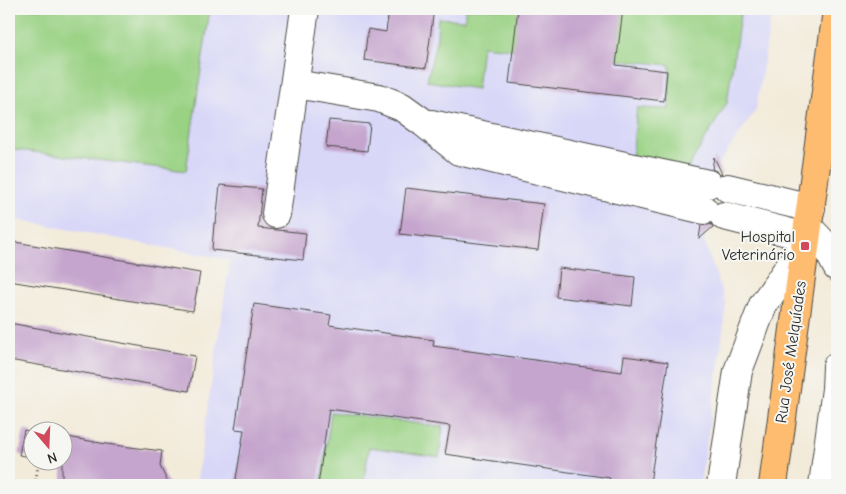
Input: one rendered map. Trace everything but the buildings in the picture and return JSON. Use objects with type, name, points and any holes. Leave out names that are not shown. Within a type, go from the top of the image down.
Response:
[{"type":"main road","name":"Rua José Melquíades","points":[[773,485],[837,10]]},
{"type":"street","points":[[276,214],[306,9]]},
{"type":"street","points":[[295,84],[379,98],[402,107],[459,151],[716,200],[808,228],[826,246],[837,267]]},
{"type":"street","points":[[721,485],[738,371],[763,305],[808,228]]},
{"type":"street","points":[[823,485],[836,389],[837,366]]},
{"type":"path","points":[[35,485],[37,472]]},
{"type":"shaded area","points":[[9,9],[772,9],[756,110],[715,169],[704,240],[726,304],[720,357],[700,485],[196,485],[230,260],[9,218]]},
{"type":"green space","points":[[9,9],[210,9],[186,171],[9,149]]},
{"type":"green space","points":[[465,9],[741,9],[727,103],[686,171],[632,158],[637,108],[669,109],[670,65],[482,46],[477,89],[427,81],[437,37],[438,18],[465,20]]},
{"type":"green space","points":[[331,412],[443,427],[439,457],[369,447],[363,485],[321,485]]},
{"type":"place","name":"Hospital Veterinário","points":[[805,246]]}]
